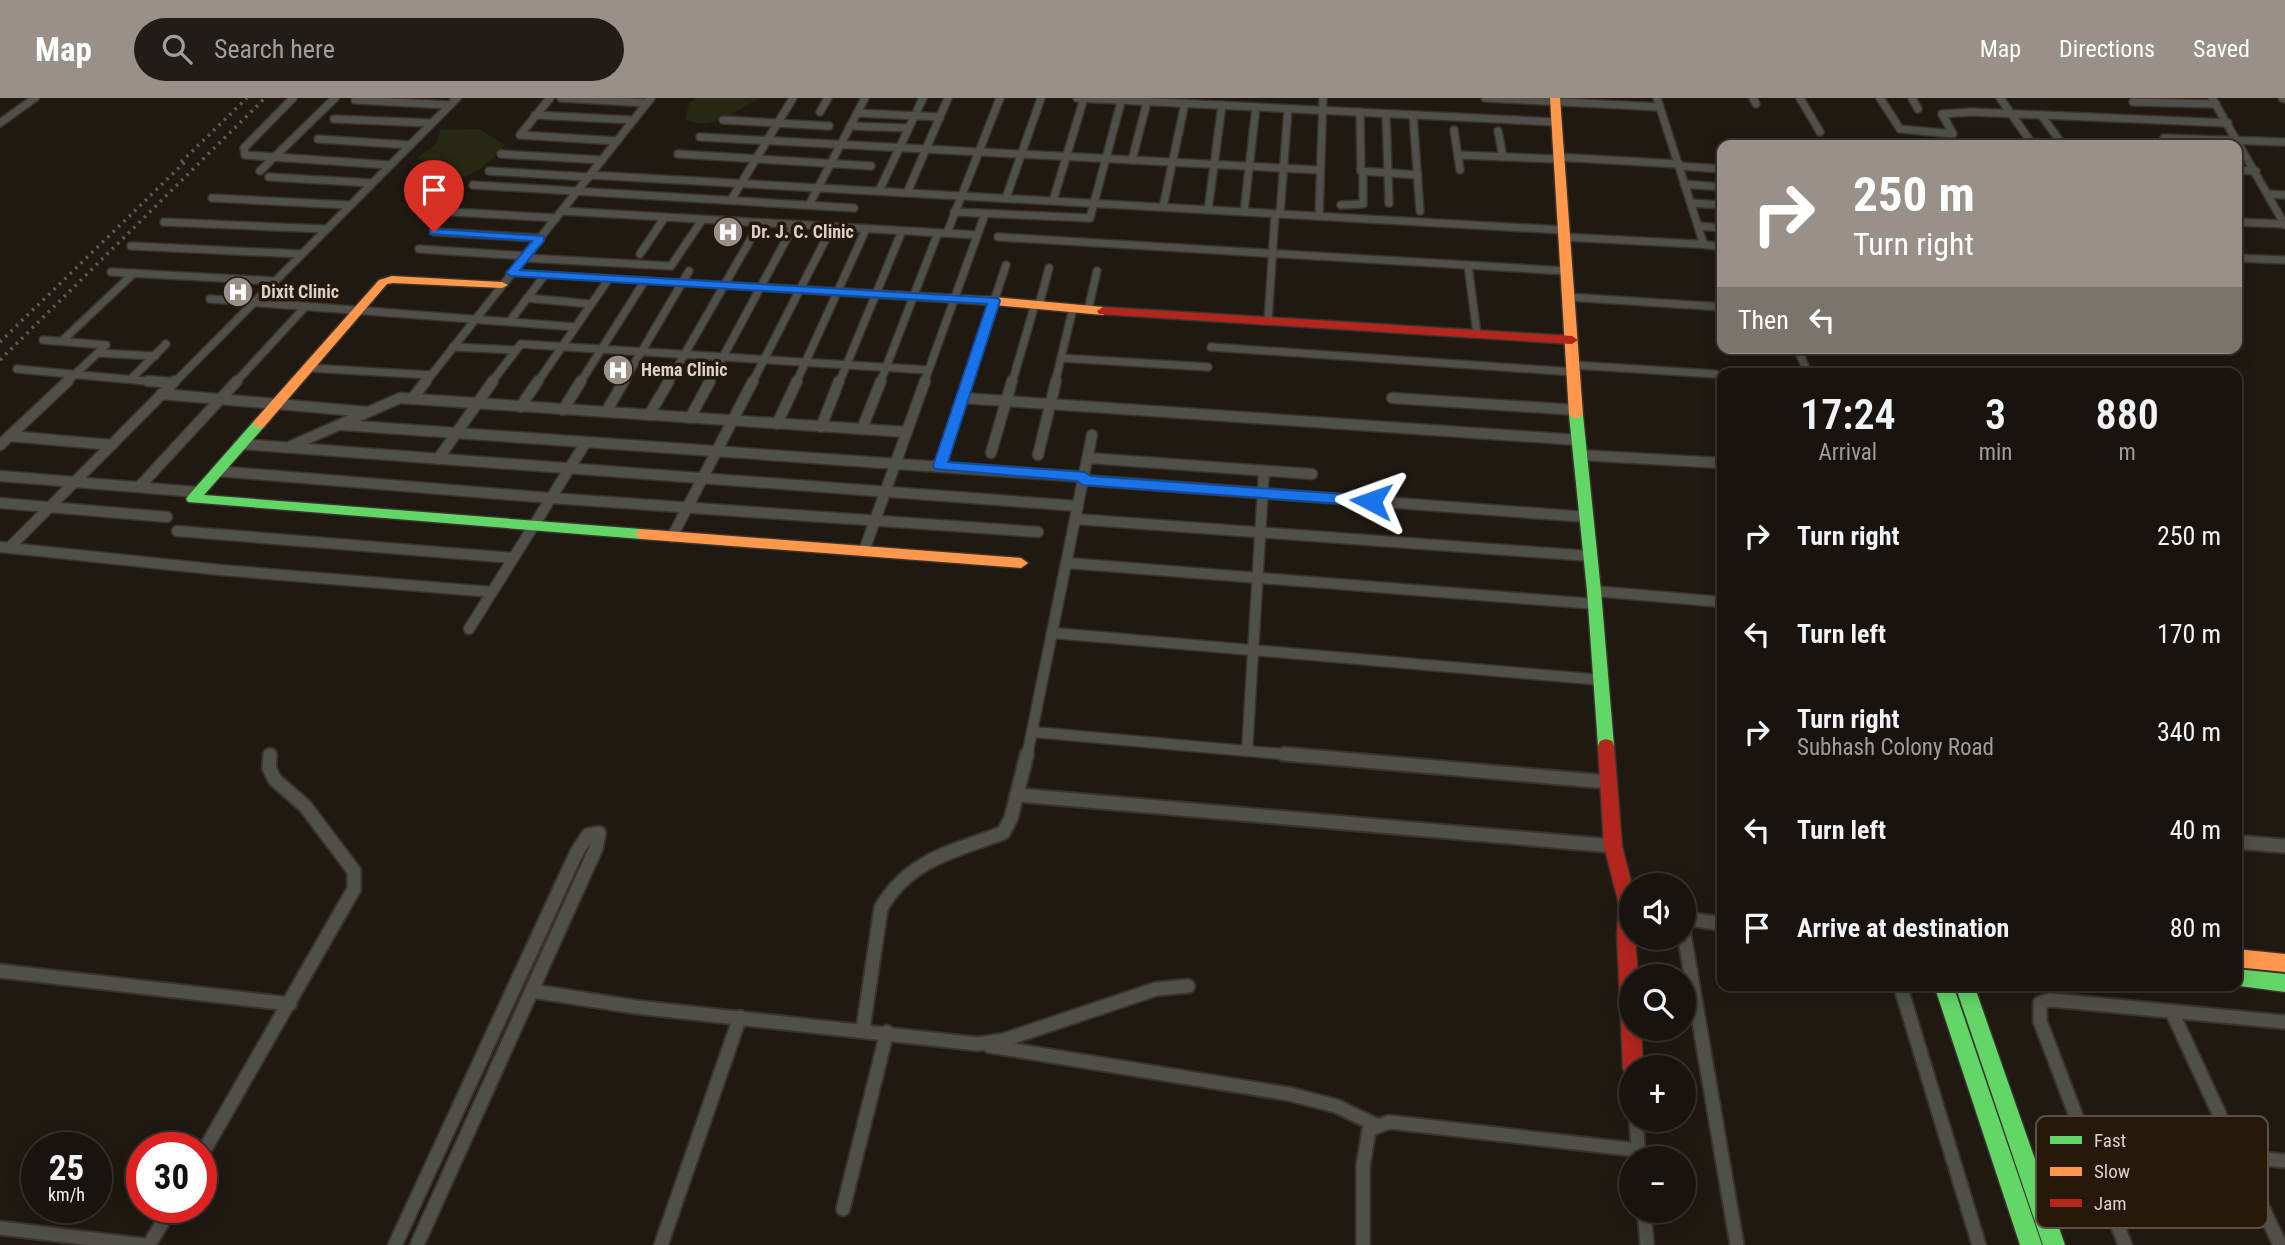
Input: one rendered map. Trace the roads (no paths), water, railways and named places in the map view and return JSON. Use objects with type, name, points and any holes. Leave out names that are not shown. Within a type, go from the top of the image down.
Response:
[{"type":"street","points":[[0,123],[4,117],[35,98]]},
{"type":"street","points":[[293,98],[243,150],[247,156],[390,164]]},
{"type":"street","points":[[260,171],[335,98]]},
{"type":"street","points":[[5,547],[49,508],[457,98]]},
{"type":"street","points":[[550,98],[520,135],[617,141]]},
{"type":"street","points":[[561,98],[649,100]]},
{"type":"street","points":[[731,200],[793,98]]},
{"type":"street","points":[[820,112],[828,98]]},
{"type":"street","points":[[809,205],[865,98]]},
{"type":"street","points":[[879,191],[923,98]]},
{"type":"street","points":[[906,193],[948,98]]},
{"type":"street","points":[[862,429],[914,298],[954,212],[1000,98]]},
{"type":"street","points":[[1006,198],[1041,98]]},
{"type":"street","points":[[1077,98],[1556,122]]},
{"type":"street","points":[[1053,201],[1084,98]]},
{"type":"street","points":[[1319,216],[1323,98]]},
{"type":"street","points":[[1485,98],[1660,107]]},
{"type":"street","points":[[1657,98],[1699,226],[1703,242],[1700,244]]},
{"type":"street","points":[[1800,98],[1820,132]]},
{"type":"street","points":[[1880,98],[1897,127],[1905,131],[1952,134],[1941,116],[1945,113],[2041,114],[2228,123]]},
{"type":"street","points":[[1912,98],[1918,109]]},
{"type":"street","points":[[2000,98],[2030,140]]},
{"type":"street","points":[[954,212],[1088,219],[1096,204],[1122,99]]},
{"type":"street","points":[[355,100],[449,105]]},
{"type":"street","points":[[412,399],[649,100]]},
{"type":"street","points":[[1555,100],[1556,158],[1579,447],[1595,597],[1613,846],[1620,873]]},
{"type":"street","points":[[2133,102],[2214,101],[2237,140]]},
{"type":"street","points":[[1132,160],[1147,102]]},
{"type":"street","points":[[1163,207],[1185,103]]},
{"type":"street","points":[[1208,210],[1222,105]]},
{"type":"street","points":[[1244,212],[1256,107]]},
{"type":"street","points":[[1268,321],[1288,108]]},
{"type":"street","points":[[1341,205],[1363,204],[1360,112]]},
{"type":"street","points":[[857,113],[940,117]]},
{"type":"street","points":[[1385,114],[1389,203]]},
{"type":"street","points":[[2041,114],[2059,140]]},
{"type":"street","points":[[535,115],[633,120]]},
{"type":"street","points":[[1413,115],[1420,211]]},
{"type":"street","points":[[334,118],[431,124]]},
{"type":"street","points":[[723,120],[829,126]]},
{"type":"street","points":[[850,126],[908,128]]},
{"type":"street","points":[[1454,130],[1460,170]]},
{"type":"street","points":[[1498,131],[1503,157]]},
{"type":"street","points":[[700,137],[1320,170]]},
{"type":"street","points":[[2164,138],[2213,140]]},
{"type":"street","points":[[318,139],[410,145]]},
{"type":"street","points":[[2242,141],[2285,142]]},
{"type":"street","points":[[2242,148],[2285,225]]},
{"type":"street","points":[[501,154],[602,160]]},
{"type":"street","points":[[678,155],[871,166]]},
{"type":"street","points":[[1458,155],[1556,158],[1717,169]]},
{"type":"street","points":[[2242,156],[2247,156]]},
{"type":"street","points":[[2242,170],[2256,171]]},
{"type":"street","points":[[489,171],[1319,216],[1717,246]]},
{"type":"street","points":[[1363,172],[1418,175]]},
{"type":"street","points":[[269,177],[372,183]]},
{"type":"street","points":[[1684,184],[1717,187]]},
{"type":"street","points":[[473,185],[854,208]]},
{"type":"street","points":[[2269,194],[2285,195]]},
{"type":"street","points":[[212,198],[349,205]]},
{"type":"street","points":[[1691,203],[1717,205]]},
{"type":"street","points":[[452,212],[665,217],[977,235]]},
{"type":"street","points":[[864,551],[985,214]]},
{"type":"street","points":[[640,254],[665,217]]},
{"type":"street","points":[[419,249],[671,266],[702,219]]},
{"type":"street","points":[[164,222],[326,229]]},
{"type":"street","points":[[2242,222],[2285,225]]},
{"type":"street","points":[[649,415],[760,223]]},
{"type":"street","points":[[691,418],[794,225]]},
{"type":"street","points":[[1699,226],[1717,228]]},
{"type":"street","points":[[672,537],[832,227]]},
{"type":"street","points":[[777,424],[866,229]]},
{"type":"street","points":[[821,427],[873,295],[902,231]]},
{"type":"street","points":[[434,232],[540,238]]},
{"type":"street","points":[[998,237],[1566,271]]},
{"type":"street","points":[[131,246],[301,254]]},
{"type":"street","points":[[2242,258],[2285,260]]},
{"type":"street","points":[[940,466],[1006,265]]},
{"type":"street","points":[[1468,265],[1477,334]]},
{"type":"street","points":[[990,453],[1049,268]]},
{"type":"street","points":[[1038,455],[1061,358],[1097,271]]},
{"type":"street","points":[[111,272],[275,281]]},
{"type":"street","points":[[62,341],[134,273]]},
{"type":"street","points":[[510,321],[544,276]]},
{"type":"street","points":[[1021,563],[193,499],[383,282],[389,280],[544,276],[644,282],[686,277],[724,285],[759,288],[1572,340]]},
{"type":"street","points":[[606,412],[686,277]]},
{"type":"street","points":[[520,407],[608,280]]},
{"type":"street","points":[[562,410],[644,282]]},
{"type":"street","points":[[1569,297],[1717,307]]},
{"type":"street","points":[[527,298],[591,304]]},
{"type":"street","points":[[210,299],[575,327]]},
{"type":"street","points":[[139,487],[306,306]]},
{"type":"street","points":[[0,445],[106,343],[43,340]]},
{"type":"street","points":[[131,379],[166,344]]},
{"type":"street","points":[[438,459],[514,350],[521,344],[929,370]]},
{"type":"street","points":[[453,347],[514,350]]},
{"type":"street","points":[[1211,347],[1574,369],[1715,374]]},
{"type":"street","points":[[98,353],[155,356]]},
{"type":"street","points":[[1061,358],[1208,367]]},
{"type":"street","points":[[309,368],[431,375]]},
{"type":"street","points":[[17,369],[172,383]]},
{"type":"street","points":[[161,394],[369,412]]},
{"type":"street","points":[[962,398],[1579,447],[1717,462]]},
{"type":"street","points":[[1392,398],[1576,410]]},
{"type":"street","points":[[288,447],[395,399],[907,432]]},
{"type":"street","points":[[342,425],[940,466],[1587,517]]},
{"type":"street","points":[[863,1029],[881,908],[887,896],[943,853],[1003,833],[1011,818],[1032,733],[1092,435]]},
{"type":"street","points":[[9,436],[112,444]]},
{"type":"street","points":[[469,629],[586,442]]},
{"type":"street","points":[[241,444],[1078,506]]},
{"type":"street","points":[[1088,457],[1312,474]]},
{"type":"street","points":[[217,471],[1038,533]]},
{"type":"street","points":[[1247,751],[1264,471]]},
{"type":"street","points":[[0,476],[197,492]]},
{"type":"street","points":[[0,503],[167,517]]},
{"type":"street","points":[[1075,519],[1590,556]]},
{"type":"street","points":[[177,531],[513,558]]},
{"type":"street","points":[[5,547],[221,570],[492,592]]},
{"type":"street","points":[[1067,563],[1259,578],[1717,602]]},
{"type":"street","points":[[1053,633],[1601,680]]},
{"type":"street","points":[[1032,733],[1608,782]]},
{"type":"street","points":[[215,1132],[348,904],[354,889],[354,871],[305,806],[275,780],[269,768],[270,755]]},
{"type":"street","points":[[1018,795],[1613,846]]},
{"type":"street","points":[[395,1245],[577,852],[586,836],[596,832],[600,836],[596,848],[417,1245]]},
{"type":"street","points":[[2242,842],[2285,846]]},
{"type":"street","points":[[1696,920],[1717,923]]},
{"type":"street","points":[[1627,950],[1632,1055]]},
{"type":"street","points":[[1687,950],[1737,1245]]},
{"type":"street","points":[[2242,959],[2285,963]]},
{"type":"street","points":[[0,971],[290,1004]]},
{"type":"street","points":[[2242,979],[2285,983]]},
{"type":"street","points":[[978,1044],[1004,1040],[1156,989],[1188,986]]},
{"type":"street","points":[[532,991],[636,1007],[863,1029],[978,1044],[1289,1094],[1336,1106],[1376,1125]]},
{"type":"street","points":[[1902,991],[1979,1245]]},
{"type":"street","points":[[1945,991],[2031,1245]]},
{"type":"street","points":[[1966,991],[2036,1193]]},
{"type":"street","points":[[2077,1116],[2038,1010],[2040,1003],[2049,1000],[2285,1022]]},
{"type":"street","points":[[2172,1012],[2220,1116]]},
{"type":"street","points":[[661,1245],[740,1017]]},
{"type":"street","points":[[843,1209],[887,1032]]},
{"type":"street","points":[[1363,1245],[1364,1149],[1368,1131],[1376,1125],[1389,1122],[1619,1152]]},
{"type":"street","points":[[2268,1220],[2280,1245]]},
{"type":"street","points":[[149,1245],[162,1223]]},
{"type":"street","points":[[1645,1223],[1647,1245]]},
{"type":"street","points":[[0,1228],[143,1245]]},
{"type":"street","points":[[2048,1228],[2054,1245]]},
{"type":"street","points":[[2118,1228],[2124,1245]]},
{"type":"railway","points":[[181,162],[247,98]]},
{"type":"railway","points":[[0,360],[265,98]]},
{"type":"railway","points":[[0,342],[188,159]]},
{"type":"place","name":"Dr. J. C. Clinic","points":[[728,232]]},
{"type":"place","name":"Dixit Clinic","points":[[238,292]]},
{"type":"place","name":"Hema Clinic","points":[[618,370]]}]
